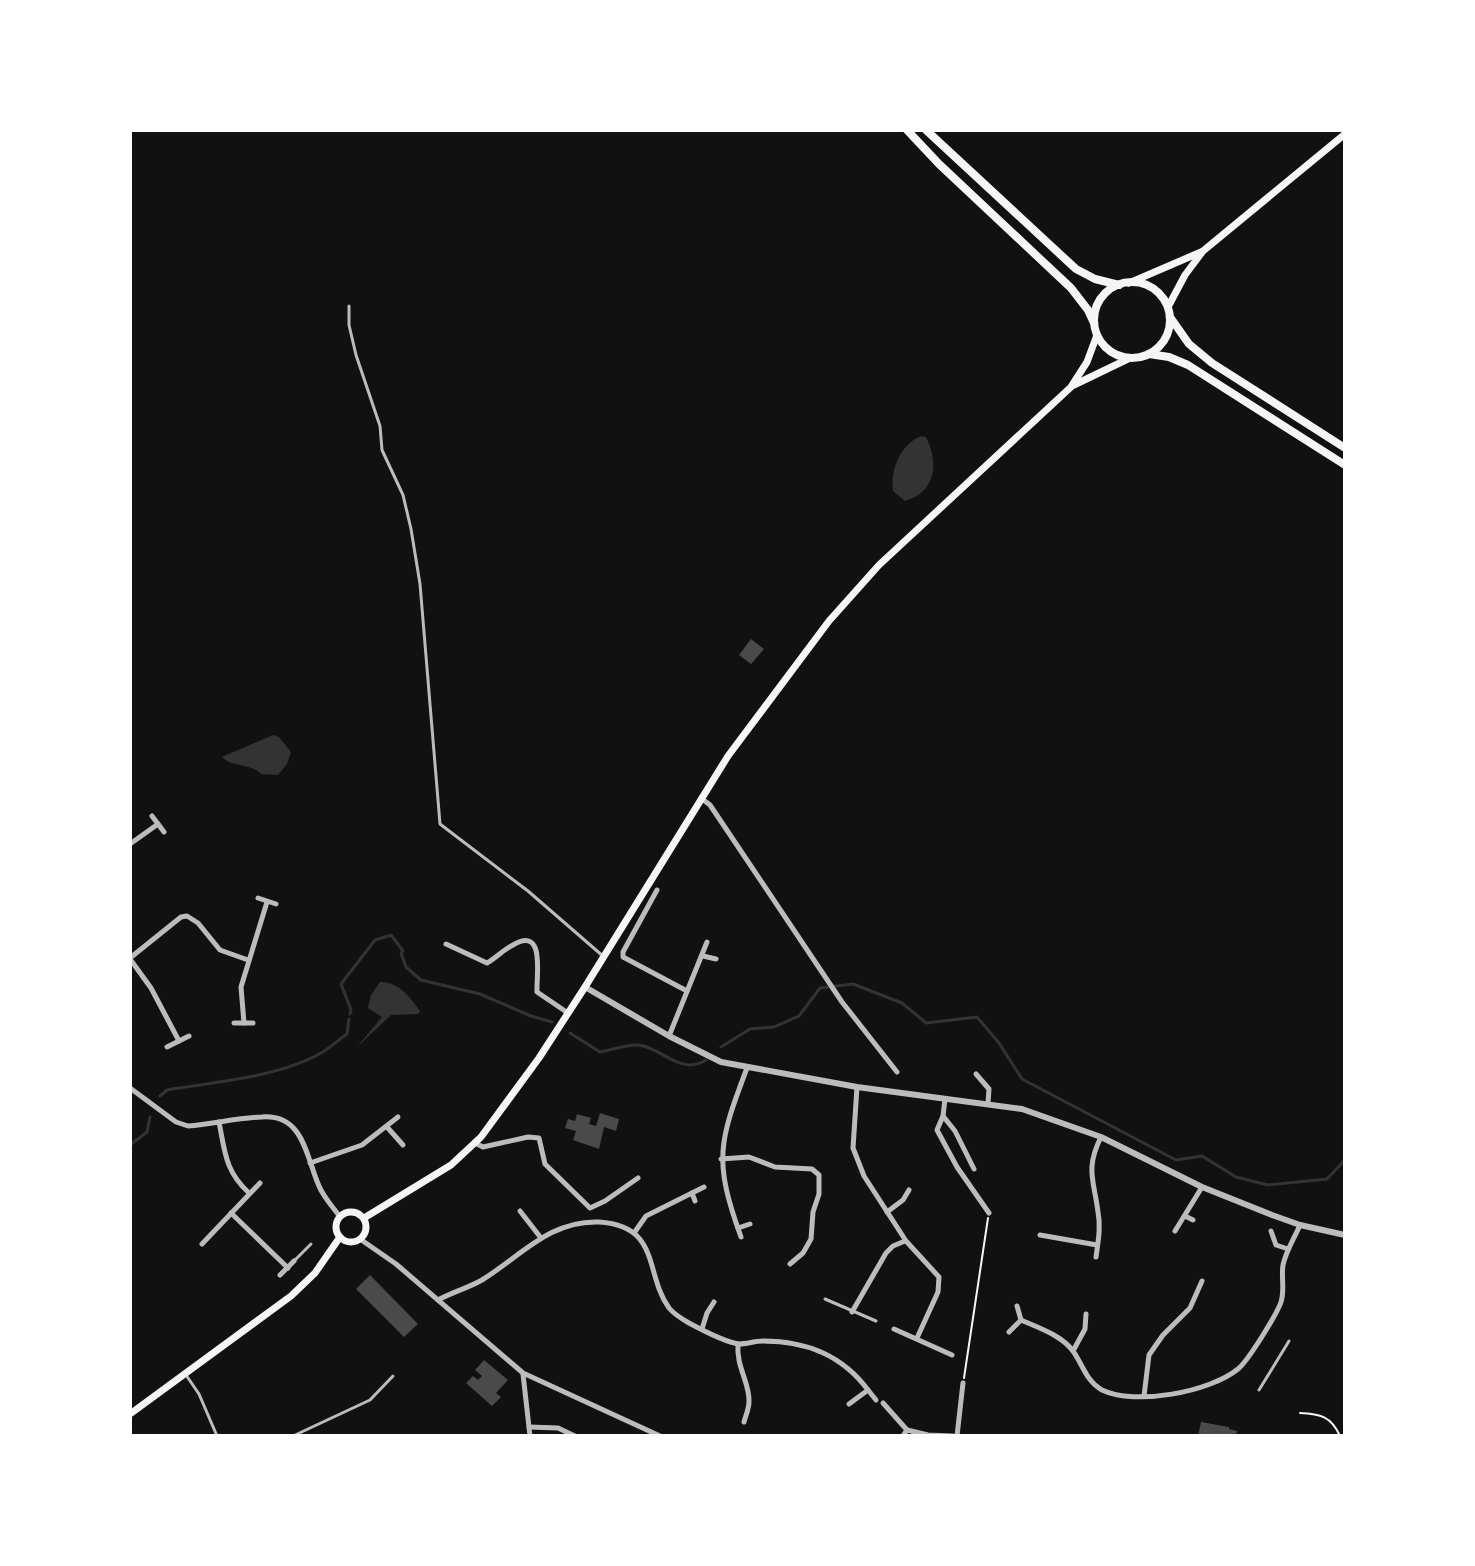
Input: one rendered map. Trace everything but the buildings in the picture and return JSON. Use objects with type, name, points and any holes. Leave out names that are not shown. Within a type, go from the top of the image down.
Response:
[{"type":"highway","points":[[907,130],[1060,277],[1081,301],[1097,335],[1110,351],[1130,358],[1149,354],[1169,357],[1188,365],[1345,465]]},
{"type":"highway","points":[[926,130],[1076,269],[1095,279],[1119,285]]},
{"type":"highway","points":[[1094,323],[1099,303],[1107,292],[1119,285],[1143,284],[1155,290],[1182,337],[1196,351],[1345,448]]},
{"type":"highway","points":[[1149,354],[1165,339],[1169,312]]},
{"type":"main road","points":[[1169,312],[1185,275],[1203,251],[1345,134]]},
{"type":"main road","points":[[1129,283],[1203,251]]},
{"type":"main road","points":[[364,1218],[451,1165],[475,1143],[539,1058],[700,797],[789,672],[869,576],[1071,387],[1087,362],[1097,335]]},
{"type":"main road","points":[[1071,387],[1130,358]]},
{"type":"main road","points":[[354,1212],[364,1218],[367,1227],[360,1239],[349,1242],[340,1237],[336,1228],[340,1217],[354,1212]]},
{"type":"main road","points":[[130,1414],[303,1286],[340,1237]]},
{"type":"street","points":[[700,797],[710,805],[834,991],[897,1072]]},
{"type":"street","points":[[152,816],[164,832]]},
{"type":"street","points":[[130,844],[158,824]]},
{"type":"street","points":[[657,890],[623,957],[687,991]]},
{"type":"street","points":[[258,898],[276,904]]},
{"type":"street","points":[[244,1023],[241,987],[267,902]]},
{"type":"street","points":[[179,1041],[151,988],[130,958],[181,917],[187,916],[198,923],[220,950],[248,960]]},
{"type":"street","points":[[669,1036],[707,942]]},
{"type":"street","points":[[446,944],[487,963],[515,943],[530,943],[538,956],[537,992],[568,1013]]},
{"type":"street","points":[[703,956],[716,959]]},
{"type":"street","points":[[585,987],[712,1058],[747,1068],[857,1087],[1022,1109],[1101,1137],[1202,1187],[1300,1225],[1345,1235]]},
{"type":"street","points":[[234,1023],[253,1023]]},
{"type":"street","points":[[167,1047],[189,1036]]},
{"type":"street","points":[[741,1237],[721,1159],[728,1119],[747,1068]]},
{"type":"street","points":[[976,1074],[989,1089],[988,1103]]},
{"type":"street","points":[[857,1087],[853,1148],[864,1176],[906,1241],[939,1277],[938,1292],[917,1338]]},
{"type":"street","points":[[130,1088],[176,1122],[188,1126],[264,1116],[277,1118],[297,1129],[320,1190],[340,1217]]},
{"type":"street","points":[[945,1098],[943,1116],[937,1130],[957,1167],[989,1213]]},
{"type":"street","points":[[943,1116],[955,1131],[974,1169]]},
{"type":"street","points":[[310,1163],[362,1145],[398,1117]]},
{"type":"street","points":[[219,1122],[229,1169],[249,1193]]},
{"type":"street","points":[[387,1127],[403,1145]]},
{"type":"street","points":[[475,1143],[483,1147],[528,1137],[539,1138],[545,1164],[590,1208],[638,1178]]},
{"type":"street","points":[[1096,1257],[1099,1214],[1090,1176],[1094,1152],[1101,1137]]},
{"type":"street","points":[[721,1159],[749,1157],[775,1167],[812,1169],[819,1175],[811,1239],[803,1253],[790,1264]]},
{"type":"street","points":[[202,1244],[260,1183]]},
{"type":"street","points":[[634,1233],[646,1216],[704,1187]]},
{"type":"street","points":[[1175,1231],[1202,1187]]},
{"type":"street","points":[[887,1212],[903,1200],[909,1190]]},
{"type":"street","points":[[692,1193],[695,1201]]},
{"type":"street","points":[[903,1200],[909,1207]]},
{"type":"street","points":[[520,1211],[541,1238]]},
{"type":"street","points":[[231,1213],[288,1268]]},
{"type":"street","points":[[1185,1216],[1193,1220]]},
{"type":"street","points":[[438,1300],[486,1278],[558,1228],[582,1222],[613,1224],[634,1233],[650,1254],[666,1302],[673,1313],[738,1344],[781,1342],[819,1351],[845,1364],[905,1433],[955,1436],[963,1383]]},
{"type":"street","points":[[738,1228],[750,1224]]},
{"type":"street","points":[[1017,1306],[1021,1320],[1057,1337],[1073,1351],[1083,1371],[1102,1390],[1144,1396],[1178,1395],[1230,1375],[1241,1367],[1281,1302],[1283,1267],[1300,1225]]},
{"type":"street","points":[[1271,1231],[1276,1245],[1288,1249]]},
{"type":"street","points":[[1040,1235],[1097,1245]]},
{"type":"street","points":[[360,1239],[438,1300],[523,1373],[660,1436]]},
{"type":"street","points":[[852,1312],[886,1253],[893,1246],[906,1241]]},
{"type":"street","points":[[280,1275],[294,1261]]},
{"type":"street","points":[[1144,1396],[1149,1355],[1163,1335],[1190,1308],[1202,1281]]},
{"type":"street","points":[[1187,1288],[1197,1293]]},
{"type":"street","points":[[702,1329],[714,1302]]},
{"type":"street","points":[[665,1320],[673,1313]]},
{"type":"street","points":[[1073,1351],[1085,1329],[1086,1314]]},
{"type":"street","points":[[1009,1332],[1021,1320]]},
{"type":"street","points":[[894,1329],[952,1355]]},
{"type":"street","points":[[738,1344],[737,1357],[749,1402],[744,1422]]},
{"type":"street","points":[[523,1373],[530,1436]]},
{"type":"street","points":[[849,1404],[868,1390]]},
{"type":"street","points":[[749,1402],[759,1405]]},
{"type":"street","points":[[529,1427],[558,1428],[575,1436]]},
{"type":"lane","points":[[349,306],[349,325],[380,426],[382,450],[403,495],[411,529],[420,584],[440,824],[539,900],[604,957]]},
{"type":"lane","points":[[294,1261],[311,1244]]},
{"type":"lane","points":[[825,1299],[876,1321]]},
{"type":"lane","points":[[1259,1390],[1289,1341]]},
{"type":"lane","points":[[186,1375],[199,1394],[217,1436]]},
{"type":"lane","points":[[293,1436],[370,1400],[393,1376]]},
{"type":"path","points":[[964,1373],[989,1213]]},
{"type":"path","points":[[1300,1413],[1317,1414],[1335,1423],[1340,1436]]},
{"type":"shaded area","points":[[921,436],[926,437],[933,457],[932,475],[923,491],[905,501],[893,491],[895,467],[907,445]]},
{"type":"shaded area","points":[[273,735],[279,737],[291,752],[287,764],[278,775],[261,774],[222,757]]},
{"type":"shaded area","points":[[380,982],[398,987],[420,1011],[418,1014],[391,1015],[357,1047],[382,1017],[368,1008],[371,995]]},
{"type":"waterway","points":[[350,1014],[341,984],[375,940],[391,935],[403,951],[406,967],[421,980],[480,994],[552,1022]]},
{"type":"waterway","points":[[721,1047],[750,1029],[774,1027],[799,1016],[820,988],[853,984],[902,1003],[926,1023],[977,1017],[999,1043],[1022,1079],[1176,1160],[1202,1156],[1236,1177],[1268,1185],[1327,1179],[1345,1160]]},
{"type":"waterway","points":[[160,1096],[167,1090],[246,1078],[304,1061],[347,1034],[349,1019]]},
{"type":"waterway","points":[[570,1033],[600,1052],[639,1045],[688,1065],[706,1060]]},
{"type":"waterway","points":[[130,1145],[147,1132],[150,1117]]}]
